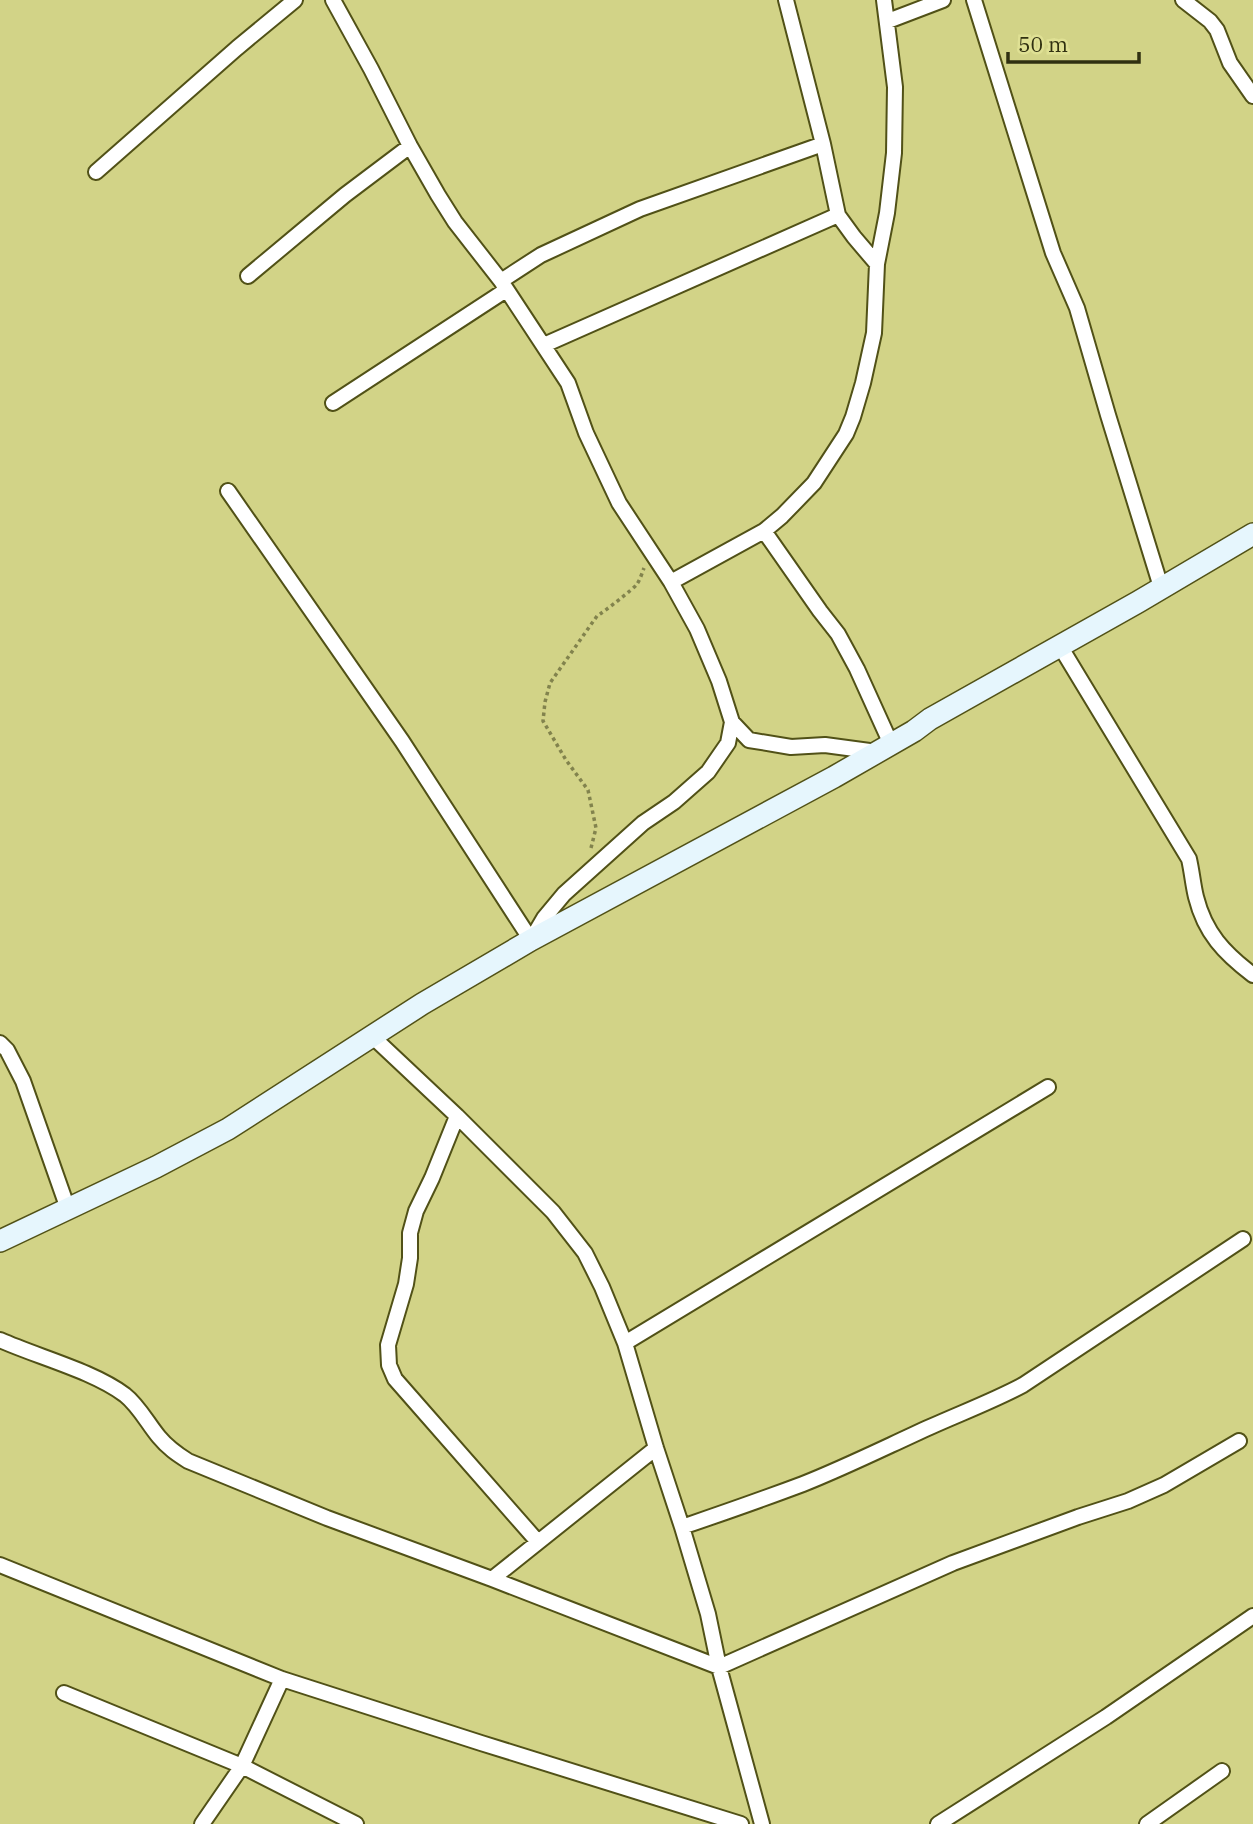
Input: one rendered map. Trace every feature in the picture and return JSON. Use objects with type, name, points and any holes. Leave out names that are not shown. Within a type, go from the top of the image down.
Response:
[{"type":"street","points":[[96,172],[295,0]]},
{"type":"street","points":[[334,0],[410,146],[455,222],[503,285],[568,383],[586,433],[619,503],[671,582],[697,629],[719,681],[732,722],[749,740],[791,747],[825,745],[884,748]]},
{"type":"street","points":[[786,0],[823,144],[838,215],[877,264]]},
{"type":"street","points":[[671,582],[764,531],[782,516],[814,483],[846,434],[858,402],[874,333],[877,264],[894,153],[895,87],[884,0]]},
{"type":"street","points":[[888,21],[943,0]]},
{"type":"street","points":[[974,0],[1053,253],[1077,308],[1161,587]]},
{"type":"street","points":[[1183,0],[1201,13],[1217,30],[1230,63],[1253,96]]},
{"type":"street","points":[[333,403],[503,285],[541,255],[640,209],[823,144]]},
{"type":"street","points":[[248,276],[345,195],[410,146]]},
{"type":"street","points":[[544,345],[838,215]]},
{"type":"street","points":[[228,491],[402,741],[531,940]]},
{"type":"street","points":[[764,531],[838,634],[857,669],[884,748]]},
{"type":"street","points":[[0,1241],[156,1167],[228,1129],[422,1004],[531,940],[834,777],[1253,534]]},
{"type":"street","points":[[1060,646],[1188,859],[1196,897],[1209,929],[1233,961],[1253,975]]},
{"type":"street","points":[[531,940],[544,918],[564,894],[643,823],[674,802],[708,772],[728,743],[732,722]]},
{"type":"street","points":[[373,1037],[553,1212],[585,1254],[602,1287],[625,1343],[708,1614],[719,1667],[762,1824]]},
{"type":"street","points":[[0,1043],[7,1049],[23,1081],[68,1209]]},
{"type":"street","points":[[625,1343],[1048,1087]]},
{"type":"street","points":[[457,1116],[432,1178],[415,1211],[410,1233],[406,1284],[388,1345],[389,1365],[395,1379],[538,1542]]},
{"type":"street","points":[[682,1527],[804,1484],[1023,1385],[1243,1239]]},
{"type":"street","points":[[0,1340],[117,1389],[128,1397],[159,1438],[172,1451],[188,1461],[327,1518],[719,1667],[953,1563],[1128,1501],[1164,1485],[1239,1441]]},
{"type":"street","points":[[492,1579],[656,1448]]},
{"type":"street","points":[[0,1565],[282,1679],[741,1824]]},
{"type":"street","points":[[938,1824],[1106,1717],[1253,1616]]},
{"type":"street","points":[[202,1824],[242,1766],[282,1679]]},
{"type":"street","points":[[64,1693],[242,1766],[356,1824]]},
{"type":"street","points":[[1147,1824],[1222,1771]]},
{"type":"path","points":[[591,850],[596,828],[588,790],[543,721],[545,702],[550,683],[597,616],[637,585],[650,550]]}]
